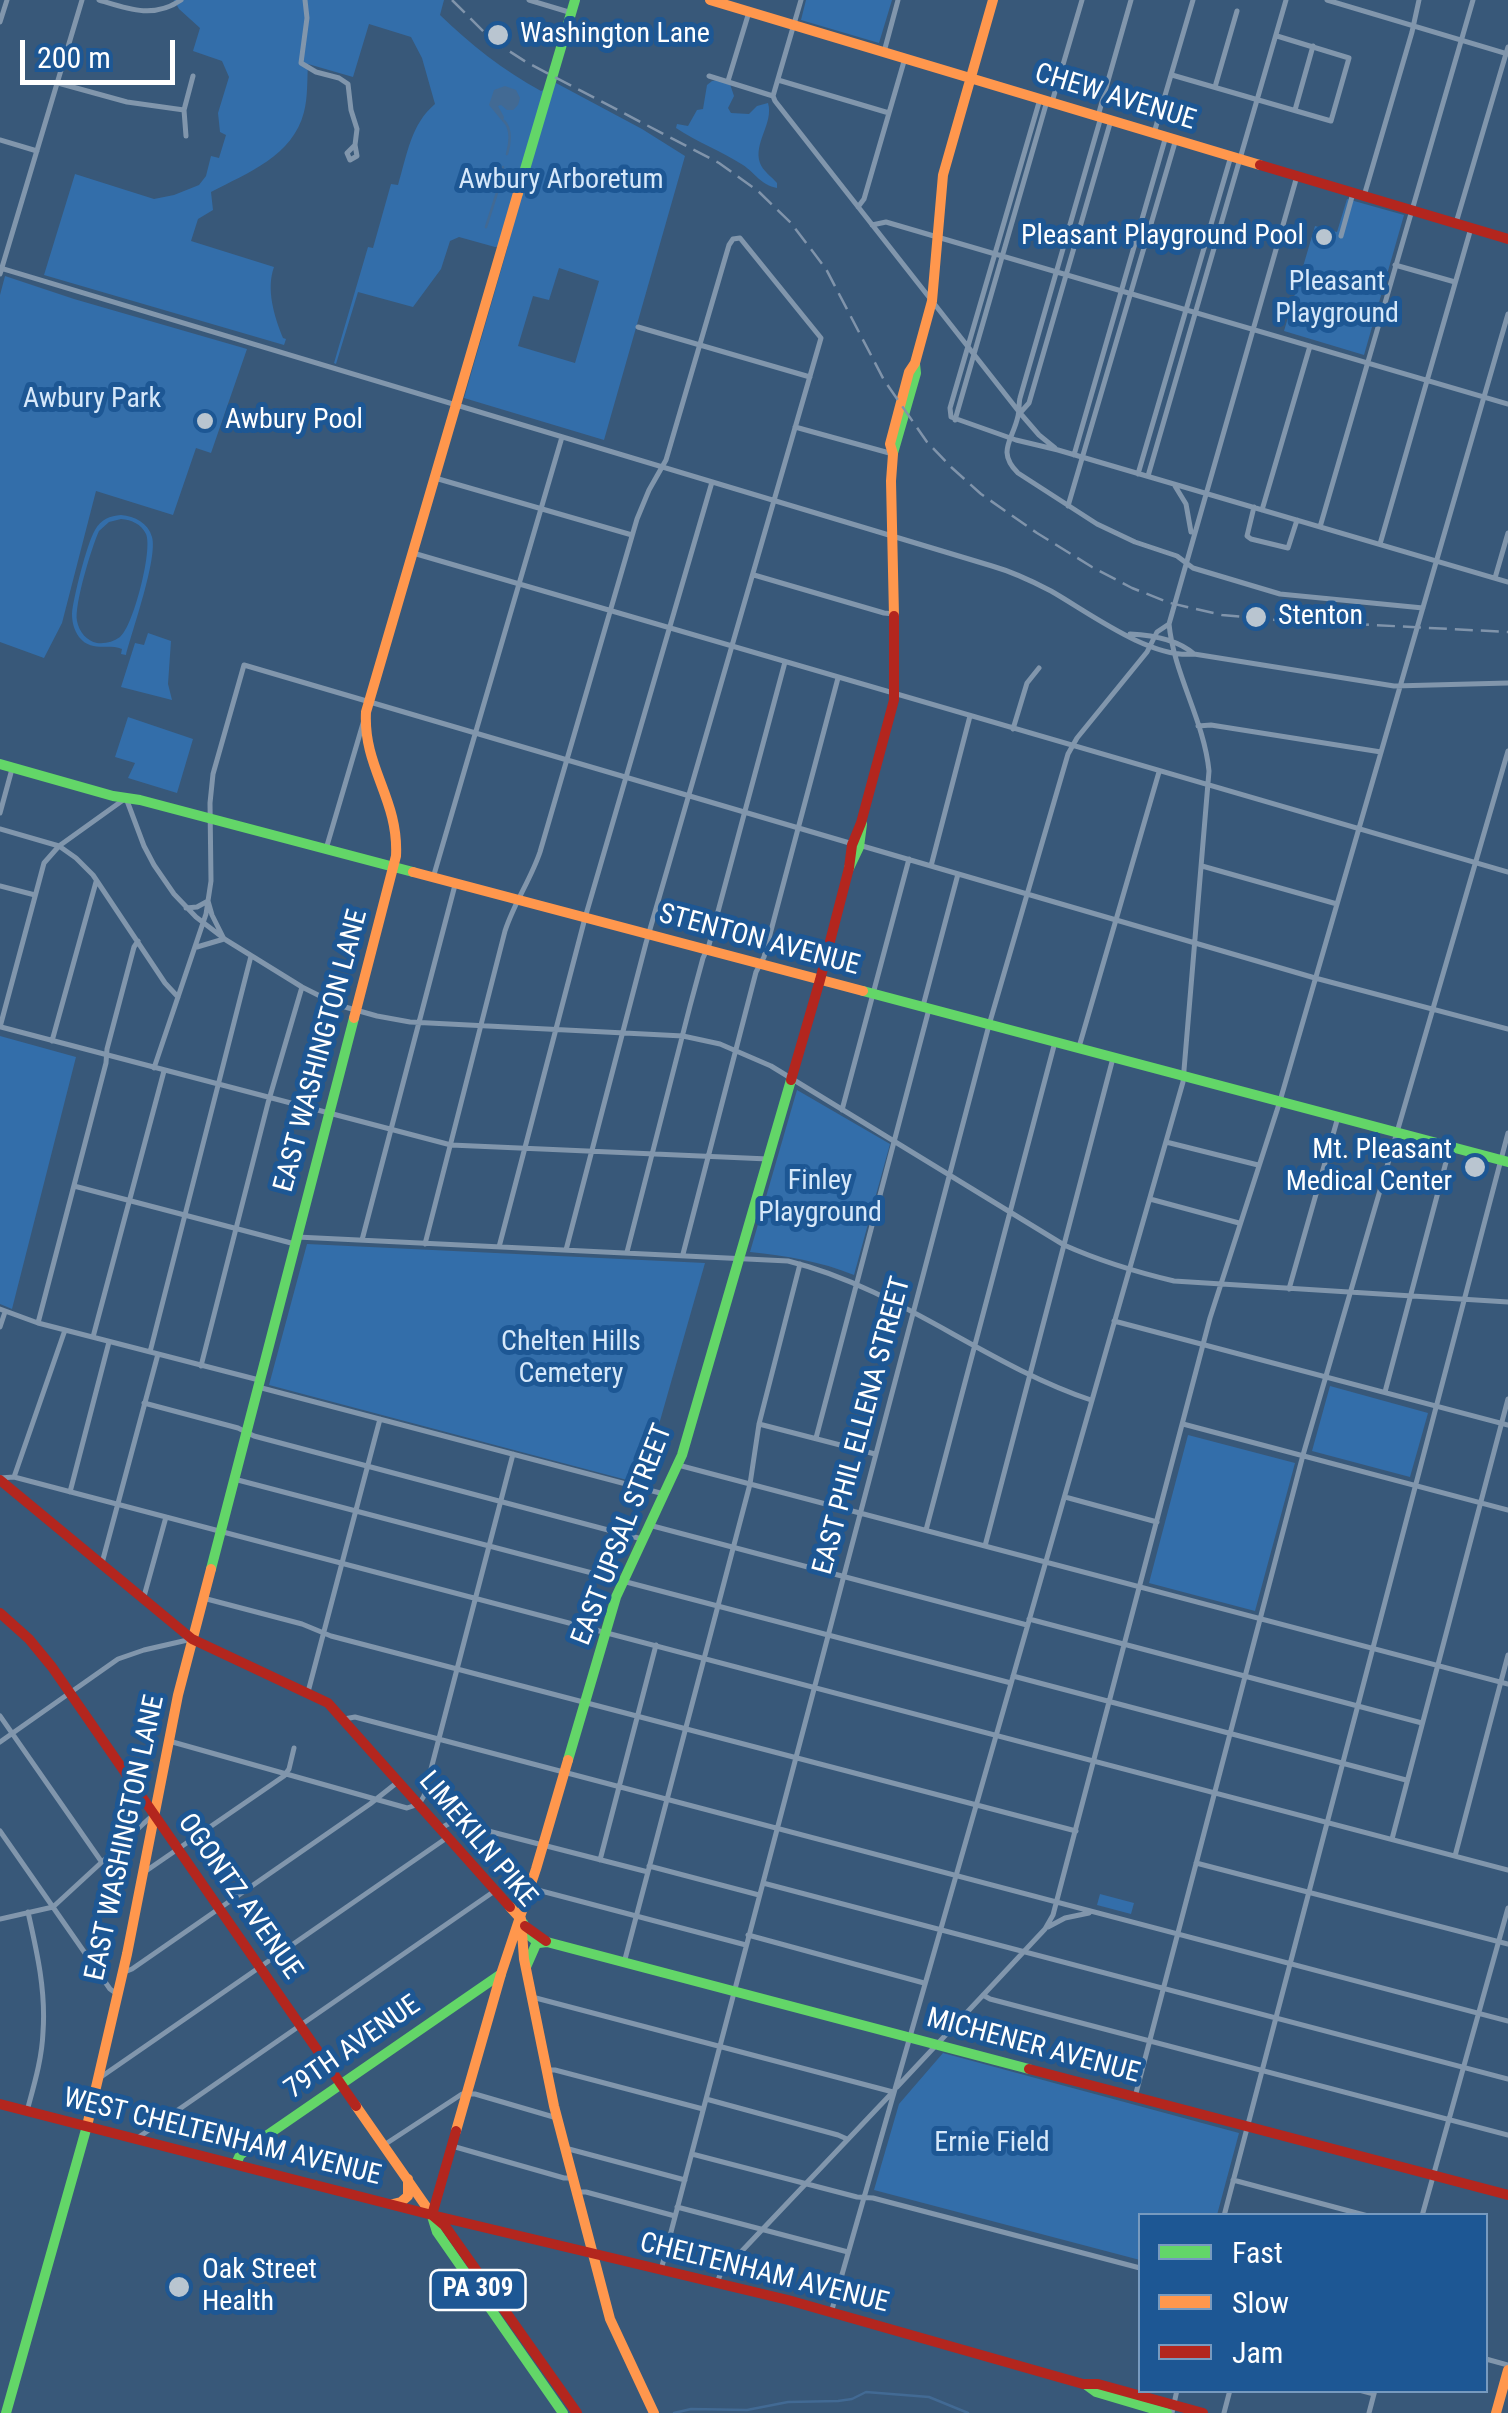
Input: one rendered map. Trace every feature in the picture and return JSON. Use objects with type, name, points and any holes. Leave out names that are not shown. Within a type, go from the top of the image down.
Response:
[{"type":"main road","name":"EAST WASHINGTON LANE","points":[[87,2126],[192,1639],[398,844],[392,807],[364,756],[365,718],[575,0]]},
{"type":"main road","name":"CHEW AVENUE","points":[[710,0],[1508,239]]},
{"type":"main road","name":"EAST UPSAL STREET","points":[[432,2215],[501,1974],[523,1922],[605,1631],[622,1582],[678,1466],[862,823],[894,694],[893,454],[932,301],[944,170],[992,0]]},
{"type":"main road","name":"STENTON AVENUE","points":[[6,766],[1505,1161]]},
{"type":"main road","name":"LIMEKILN PIKE","points":[[0,1479],[192,1639],[326,1700],[523,1922],[526,1967],[565,2148],[614,2331],[654,2413]]},
{"type":"main road","name":"OGONTZ AVENUE","points":[[0,1613],[36,1646],[70,1693],[408,2179],[432,2215],[438,2232],[564,2413]]},
{"type":"main road","name":"MICHENER AVENUE","points":[[523,1922],[542,1942],[1508,2195]]},
{"type":"main road","points":[[526,1967],[542,1942]]},
{"type":"main road","name":"79TH AVENUE","points":[[235,2165],[240,2155],[501,1974]]},
{"type":"main road","name":"WEST CHELTENHAM AVENUE","points":[[0,2104],[432,2215]]},
{"type":"main road","points":[[6,2413],[87,2126]]},
{"type":"main road","points":[[391,2204],[408,2196],[408,2179]]},
{"type":"main road","name":"OGONTZ AVENUE","points":[[432,2215],[445,2226],[577,2413]]},
{"type":"main road","name":"CHELTENHAM AVENUE","points":[[432,2215],[831,2313],[1084,2384],[1098,2384],[1170,2410],[1203,2413]]},
{"type":"main road","points":[[1496,2413],[1508,2367]]},
{"type":"street","points":[[0,22],[6,0]]},
{"type":"street","points":[[82,0],[0,270],[1019,576],[1151,646],[1187,655],[1400,686],[1508,683]]},
{"type":"street","points":[[99,0],[146,12],[181,0]]},
{"type":"street","points":[[304,0],[307,18],[301,63],[348,84],[357,126],[355,145]]},
{"type":"street","points":[[529,0],[572,12]]},
{"type":"street","points":[[773,96],[800,0]]},
{"type":"street","points":[[884,52],[898,0]]},
{"type":"street","points":[[1082,0],[1046,101],[950,415],[955,420],[1037,446],[1508,582]]},
{"type":"street","points":[[1132,0],[1066,274],[1029,403],[1020,413],[1006,452],[1012,467],[1068,507],[1116,534],[1177,556],[1193,568],[1280,594],[1423,608]]},
{"type":"street","points":[[1068,507],[1131,293],[1165,136],[1172,75],[1193,0]]},
{"type":"street","points":[[1138,474],[1186,310],[1258,100],[1286,0]]},
{"type":"street","points":[[1327,0],[1507,52],[1456,223]]},
{"type":"street","points":[[1341,236],[1359,194],[1418,0]]},
{"type":"street","points":[[1320,526],[1473,0]]},
{"type":"street","points":[[728,80],[743,7]]},
{"type":"street","points":[[1215,87],[1237,11]]},
{"type":"street","points":[[1172,75],[1331,121],[1349,58],[1276,35]]},
{"type":"street","points":[[1294,110],[1313,46]]},
{"type":"street","points":[[858,207],[864,199],[906,58]]},
{"type":"street","points":[[186,136],[184,110],[193,76]]},
{"type":"street","points":[[710,76],[773,96],[1020,413],[1058,450]]},
{"type":"street","points":[[778,80],[889,113]]},
{"type":"street","points":[[58,82],[127,102],[184,110]]},
{"type":"street","points":[[1020,413],[1020,397],[1103,118]]},
{"type":"street","points":[[1074,454],[1165,136]]},
{"type":"street","points":[[0,140],[37,151]]},
{"type":"street","points":[[1148,476],[1236,157]]},
{"type":"street","points":[[831,2313],[1184,1076],[1208,786],[1206,754],[1168,624],[1297,176]]},
{"type":"street","points":[[872,225],[886,222],[1508,404]]},
{"type":"street","points":[[1380,544],[1471,228]]},
{"type":"street","points":[[426,1244],[506,931],[516,900],[538,858],[632,536],[644,500],[662,467],[729,245],[735,238],[744,241],[822,337],[648,935],[566,1250]]},
{"type":"street","points":[[955,420],[998,255]]},
{"type":"street","points":[[1396,265],[1455,282]]},
{"type":"street","points":[[717,2283],[720,2275],[805,2183],[1045,1929],[1053,1915],[1220,1285],[1280,1101],[1508,314]]},
{"type":"street","points":[[638,328],[810,377]]},
{"type":"street","points":[[1262,510],[1310,346]]},
{"type":"street","points":[[795,427],[893,454]]},
{"type":"street","points":[[433,878],[562,436]]},
{"type":"street","points":[[435,478],[632,536]]},
{"type":"street","points":[[499,1247],[585,918],[712,482]]},
{"type":"street","points":[[1174,484],[1187,507],[1192,540]]},
{"type":"street","points":[[1254,507],[1248,536],[1288,548],[1298,520]]},
{"type":"street","points":[[1495,578],[1508,533]]},
{"type":"street","points":[[413,553],[1508,872]]},
{"type":"street","points":[[754,575],[894,614]]},
{"type":"street","name":"EAST PHIL ELLENA STREET","points":[[661,2270],[989,1025],[1072,746],[1151,646],[1160,629],[1168,624]]},
{"type":"street","points":[[1126,634],[1171,642],[1194,654]]},
{"type":"street","points":[[1181,673],[1194,654]]},
{"type":"street","points":[[626,1252],[785,662]]},
{"type":"street","points":[[154,1068],[203,924],[212,859],[210,790],[244,665],[1315,978],[1508,1029]]},
{"type":"street","points":[[1013,729],[1026,684],[1039,668]]},
{"type":"street","points":[[683,1254],[838,678]]},
{"type":"street","points":[[931,866],[970,716]]},
{"type":"street","points":[[325,850],[365,718]]},
{"type":"street","points":[[1198,726],[1211,724],[1381,752]]},
{"type":"street","points":[[1134,2097],[1304,1455],[1508,751]]},
{"type":"street","points":[[350,764],[364,756]]},
{"type":"street","points":[[0,813],[6,766]]},
{"type":"street","points":[[1079,1048],[1159,772]]},
{"type":"street","points":[[768,1159],[451,1145],[0,1027],[44,864],[58,846],[126,798],[157,871],[186,908],[224,938],[331,1002],[356,1011],[419,1022],[623,1031],[709,1041],[766,1064],[1064,1245],[1099,1260],[1174,1282],[1508,1302]]},
{"type":"street","points":[[0,829],[58,846],[84,866],[178,997]]},
{"type":"street","points":[[842,1110],[909,859]]},
{"type":"street","points":[[1202,866],[1337,904]]},
{"type":"street","points":[[816,1438],[894,1142],[958,874]]},
{"type":"street","points":[[52,1041],[96,882]]},
{"type":"street","points":[[362,1240],[455,884]]},
{"type":"street","points":[[0,886],[36,895]]},
{"type":"street","points":[[186,908],[208,900]]},
{"type":"street","points":[[208,900],[224,938]]},
{"type":"street","points":[[194,949],[224,938]]},
{"type":"street","points":[[38,1322],[138,941]]},
{"type":"street","points":[[100,1565],[144,1404],[186,1215],[252,956]]},
{"type":"street","points":[[201,1366],[302,987]]},
{"type":"street","points":[[926,1530],[1054,1042]]},
{"type":"street","points":[[985,1546],[1113,1058]]},
{"type":"street","points":[[94,1338],[164,1071]]},
{"type":"street","points":[[1289,1289],[1338,1117]]},
{"type":"street","points":[[1225,2213],[1505,1161],[1508,1133]]},
{"type":"street","points":[[1166,1142],[1258,1165]]},
{"type":"street","points":[[1385,1392],[1450,1146]]},
{"type":"street","points":[[74,1186],[296,1241],[362,1240],[683,1254],[800,1264],[858,1283],[1030,1376],[1092,1400]]},
{"type":"street","points":[[1150,1199],[1240,1223]]},
{"type":"street","points":[[624,1962],[750,1484],[759,1424],[800,1264]]},
{"type":"street","points":[[0,1327],[3,1311],[380,1419],[664,1494]]},
{"type":"street","points":[[1114,1321],[1505,1424]]},
{"type":"street","points":[[14,1476],[65,1330]]},
{"type":"street","points":[[70,1492],[109,1342]]},
{"type":"street","points":[[1392,1839],[1480,1503],[1505,1424],[1508,1399]]},
{"type":"street","points":[[144,1404],[642,1538]]},
{"type":"street","points":[[308,1692],[380,1419]]},
{"type":"street","points":[[759,1424],[876,1454]]},
{"type":"street","points":[[1183,1424],[1508,1510]]},
{"type":"street","points":[[169,1742],[376,1800],[409,1808],[419,1804],[513,1454]]},
{"type":"street","points":[[678,1466],[1504,1683]]},
{"type":"street","points":[[0,1479],[14,1476],[1508,1870]]},
{"type":"street","points":[[234,1480],[828,1635],[1110,1702],[1408,1780]]},
{"type":"street","points":[[1064,1497],[1157,1522]]},
{"type":"street","points":[[143,1600],[166,1517]]},
{"type":"street","points":[[649,1525],[1422,1723]]},
{"type":"street","points":[[203,1598],[1076,1831]]},
{"type":"street","points":[[0,1742],[110,1664],[128,1655],[192,1639]]},
{"type":"street","points":[[600,1860],[656,1645]]},
{"type":"street","points":[[1454,1856],[1504,1683],[1508,1655]]},
{"type":"street","points":[[0,1716],[101,1862]]},
{"type":"street","points":[[344,1719],[356,1717],[1508,2021]]},
{"type":"street","points":[[143,1873],[286,1774],[294,1748]]},
{"type":"street","points":[[122,1972],[132,1969],[399,1781]]},
{"type":"street","points":[[0,1918],[53,1907],[154,1814]]},
{"type":"street","points":[[98,2078],[444,1833],[450,1823],[760,1895]]},
{"type":"street","points":[[0,1831],[118,1994]]},
{"type":"street","points":[[1196,1863],[1508,1944]]},
{"type":"street","points":[[763,1883],[1508,2078]]},
{"type":"street","points":[[530,1888],[746,1945]]},
{"type":"street","points":[[136,2139],[496,1890]]},
{"type":"street","points":[[1423,2213],[1508,1908]]},
{"type":"street","points":[[27,2111],[42,2050],[44,2020],[42,1981],[28,1912]]},
{"type":"street","points":[[1045,1929],[1065,1918],[1094,1912]]},
{"type":"street","points":[[748,1936],[925,1983]]},
{"type":"street","points":[[983,1994],[990,1999],[1508,2135]]},
{"type":"street","points":[[532,1997],[893,2092]]},
{"type":"street","points":[[547,2070],[704,2109]]},
{"type":"street","points":[[384,2146],[454,2097],[468,2093],[557,2118]]},
{"type":"street","points":[[706,2100],[847,2139]]},
{"type":"street","points":[[452,2146],[574,2178]]},
{"type":"street","points":[[565,2148],[685,2180]]},
{"type":"street","points":[[692,2154],[1138,2267]]},
{"type":"street","points":[[1233,2180],[1357,2213]]},
{"type":"street","points":[[578,2192],[675,2216]]},
{"type":"street","points":[[678,2208],[848,2252]]},
{"type":"green space","name":"Awbury Arboretum","points":[[174,0],[444,0],[440,15],[514,74],[541,91],[556,83],[685,156],[604,440],[464,398],[508,246],[495,247],[459,237],[450,241],[441,269],[413,307],[358,292],[334,363],[391,184],[398,185],[415,131],[435,104],[422,58],[411,37],[369,24],[353,77],[308,64],[304,112],[290,140],[267,161],[211,192],[213,210],[198,219],[191,241],[274,267],[272,302],[286,339],[284,345],[44,275],[75,174],[154,199],[199,185],[206,176],[211,156],[219,158],[226,135],[220,132],[218,113],[229,77],[222,61],[193,51],[200,28]],"holes":[[[559,268],[599,281],[575,363],[518,346],[533,296],[549,300]]]},
{"type":"green space","points":[[806,0],[892,0],[879,43],[801,20]]},
{"type":"green space","points":[[718,80],[730,84],[734,96],[728,108],[731,113],[749,114],[768,103],[759,156],[761,166],[777,188],[676,128],[677,124],[688,126],[697,110],[703,109],[707,85]]},
{"type":"green space","name":"Pleasant Playground","points":[[1347,199],[1404,215],[1364,355],[1284,331],[1315,226],[1337,232]]},
{"type":"green space","name":"Awbury Park","points":[[5,276],[247,349],[211,453],[196,448],[173,515],[96,491],[62,623],[44,658],[0,642],[0,295]]},
{"type":"green space","points":[[121,515],[144,524],[153,547],[126,655],[121,654],[122,649],[84,642],[72,617],[84,558],[97,526]],"holes":[[[121,519],[139,525],[146,534],[147,555],[125,630],[120,637],[97,643],[87,638],[78,625],[81,589],[99,531],[109,522]]]},
{"type":"green space","points":[[148,633],[171,641],[168,684],[172,700],[121,687],[135,643],[144,645]]},
{"type":"green space","points":[[128,717],[193,739],[177,793],[128,778],[135,763],[115,757]]},
{"type":"green space","points":[[0,1036],[76,1057],[12,1309],[0,1304]]},
{"type":"green space","name":"Finley Playground","points":[[797,1090],[890,1144],[854,1275],[803,1260],[750,1252]]},
{"type":"green space","name":"Chelten Hills Cemetery","points":[[307,1244],[705,1263],[642,1484],[269,1385]]},
{"type":"green space","points":[[1330,1386],[1428,1413],[1410,1477],[1312,1451]]},
{"type":"green space","points":[[1188,1435],[1295,1463],[1255,1611],[1149,1583]]},
{"type":"green space","points":[[1100,1894],[1134,1903],[1131,1914],[1097,1905]]},
{"type":"green space","name":"Ernie Field","points":[[943,2053],[1239,2133],[1218,2213],[1138,2213],[1138,2259],[874,2190],[899,2104]]},
{"type":"shaded area","points":[[505,86],[516,90],[520,98],[513,110],[498,106],[503,122],[489,105],[494,90]]},
{"type":"waterway","points":[[504,121],[509,132],[507,154]]},
{"type":"waterway","points":[[486,227],[503,167]]},
{"type":"waterway","points":[[674,2413],[838,2401],[866,2392],[929,2397],[968,2413]]},
{"type":"railway","points":[[452,0],[492,40],[526,62],[719,163],[758,191],[791,223],[826,269],[884,380],[927,442],[981,494],[1092,567],[1170,603],[1222,615],[1508,632]]},
{"type":"traffic: fast","points":[[518,193],[575,0]]},
{"type":"traffic: fast","points":[[893,453],[916,373],[915,364]]},
{"type":"traffic: fast","points":[[0,764],[413,872]]},
{"type":"traffic: fast","points":[[849,868],[859,847],[862,824]]},
{"type":"traffic: fast","points":[[863,991],[1508,1162]]},
{"type":"traffic: fast","points":[[211,1569],[354,1018]]},
{"type":"traffic: fast","points":[[568,1760],[616,1597],[682,1455],[791,1080]]},
{"type":"traffic: fast","points":[[523,1923],[539,1943],[1029,2069]]},
{"type":"traffic: fast","points":[[526,1967],[537,1942]]},
{"type":"traffic: fast","points":[[236,2164],[240,2155],[266,2136],[501,1974]]},
{"type":"traffic: fast","points":[[6,2413],[87,2126]]},
{"type":"traffic: fast","points":[[432,2216],[437,2232],[563,2413]]},
{"type":"traffic: fast","points":[[1085,2384],[1096,2392],[1167,2413]]},
{"type":"traffic: slow","points":[[710,0],[1260,165]]},
{"type":"traffic: slow","points":[[894,616],[890,444],[932,301],[943,175],[993,0]]},
{"type":"traffic: slow","points":[[354,1018],[396,856],[392,817],[370,750],[366,712],[518,193]]},
{"type":"traffic: slow","points":[[413,872],[863,991]]},
{"type":"traffic: slow","points":[[87,2126],[127,1954],[178,1695],[211,1569]]},
{"type":"traffic: slow","points":[[456,2131],[568,1760]]},
{"type":"traffic: slow","points":[[510,1907],[521,1919],[524,1959],[554,2106],[610,2319],[654,2413]]},
{"type":"traffic: slow","points":[[356,2106],[432,2215]]},
{"type":"traffic: slow","points":[[393,2204],[408,2196],[408,2179]]},
{"type":"traffic: slow","points":[[1496,2413],[1508,2370]]},
{"type":"traffic: jam","points":[[1260,165],[1508,239]]},
{"type":"traffic: jam","points":[[791,1080],[894,700],[894,616]]},
{"type":"traffic: jam","points":[[0,1480],[192,1639],[328,1703],[510,1907]]},
{"type":"traffic: jam","points":[[0,1613],[52,1667],[356,2106]]},
{"type":"traffic: jam","points":[[525,1926],[546,1941]]},
{"type":"traffic: jam","points":[[1029,2069],[1508,2195]]},
{"type":"traffic: jam","points":[[0,2104],[432,2215],[445,2226],[577,2413]]},
{"type":"traffic: jam","points":[[456,2131],[432,2215],[788,2300],[1083,2384],[1098,2384],[1203,2413]]},
{"type":"place","name":"Washington Lane","points":[[498,35]]},
{"type":"place","name":"Pleasant Playground Pool","points":[[1324,237]]},
{"type":"place","name":"Awbury Pool","points":[[205,421]]},
{"type":"place","name":"Stenton","points":[[1256,617]]},
{"type":"place","name":"Mt. Pleasant Medical Center","points":[[1475,1167]]},
{"type":"place","name":"Oak Street Health","points":[[179,2287]]}]
